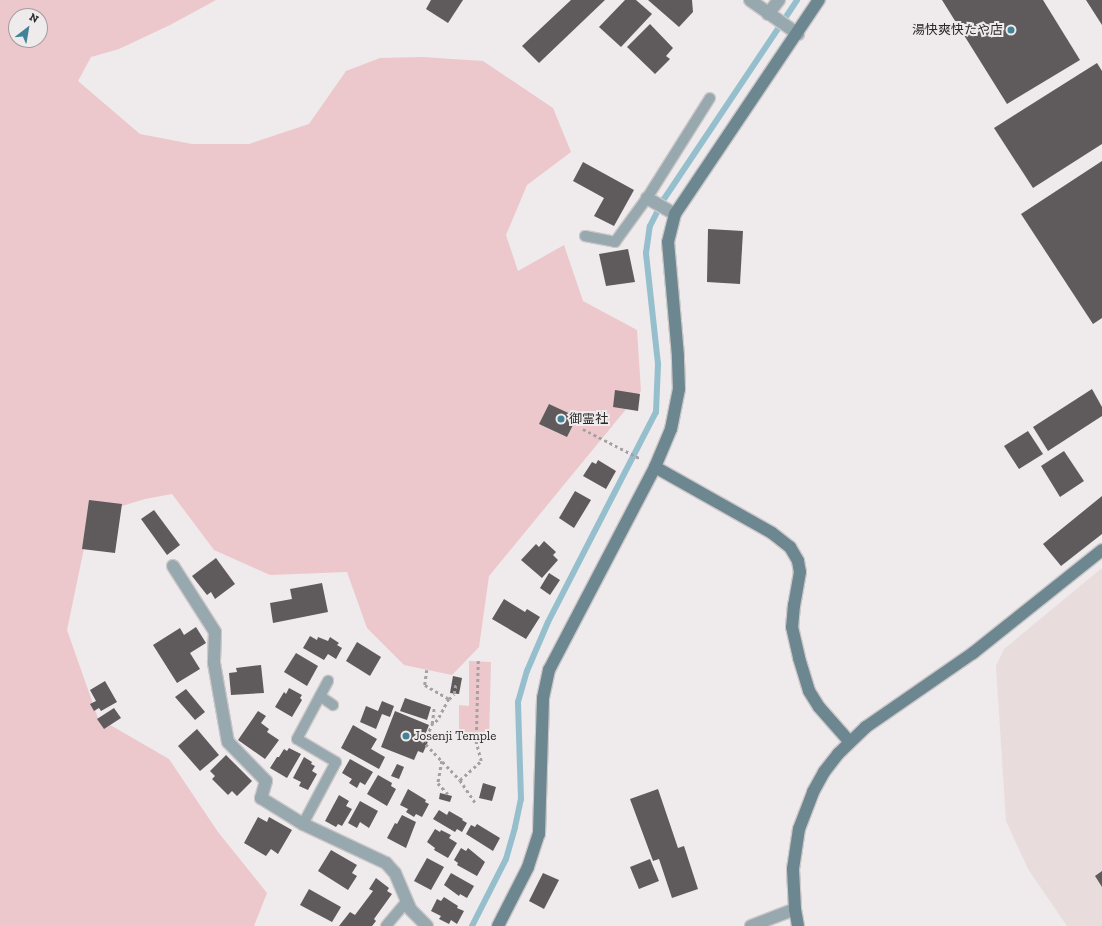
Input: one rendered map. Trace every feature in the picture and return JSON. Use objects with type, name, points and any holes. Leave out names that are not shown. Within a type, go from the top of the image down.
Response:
[{"type":"street","points":[[750,0],[798,34]]},
{"type":"street","points":[[768,14],[779,0]]},
{"type":"street","points":[[498,926],[528,867],[539,834],[543,698],[549,670],[655,466],[671,429],[680,389],[668,242],[670,212],[798,34],[819,0]]},
{"type":"street","points":[[647,198],[670,212]]},
{"type":"street","points":[[655,466],[772,533],[790,547],[798,561],[800,572],[792,627],[801,665],[809,691],[819,707],[849,742]]},
{"type":"street","points":[[798,926],[795,909],[793,869],[795,850],[805,809],[824,772],[849,742],[866,727],[973,653],[1102,550]]},
{"type":"street","points":[[173,566],[215,632],[214,663],[228,742],[266,781],[261,798],[303,824],[386,863],[395,873],[410,909],[427,926]]},
{"type":"street","points":[[751,926],[795,909]]},
{"type":"lane","points":[[585,236],[615,242],[647,198],[710,98]]},
{"type":"lane","points":[[303,824],[336,762],[297,739],[328,681]]},
{"type":"lane","points":[[320,696],[333,705]]},
{"type":"lane","points":[[386,926],[407,901]]},
{"type":"path","points":[[583,429],[640,460],[644,453]]},
{"type":"path","points":[[460,780],[481,761],[476,742],[478,660]]},
{"type":"path","points":[[427,670],[425,685],[449,699]]},
{"type":"path","points":[[432,724],[438,720],[449,699],[454,694],[456,682]]},
{"type":"path","points":[[434,707],[432,724],[423,741],[460,780],[475,802]]},
{"type":"path","points":[[442,761],[438,783],[448,794]]},
{"type":"shaded area","points":[[0,0],[216,0],[170,25],[119,49],[91,57],[78,81],[140,134],[192,144],[249,144],[309,124],[346,71],[380,58],[422,57],[483,61],[553,108],[571,152],[527,185],[506,235],[518,271],[564,245],[583,301],[637,330],[641,391],[489,576],[479,647],[452,675],[404,665],[367,628],[347,572],[270,575],[214,550],[172,494],[145,499],[112,509],[87,534],[67,630],[98,718],[169,759],[218,832],[267,893],[254,926],[0,926]]},
{"type":"shaded area","points":[[1102,568],[1102,926],[1067,926],[1028,869],[1006,821],[996,666],[1004,649]]},
{"type":"shaded area","points":[[469,661],[491,662],[489,742],[471,741],[470,736],[459,733],[459,705],[469,706]]},
{"type":"building","points":[[431,0],[463,0],[448,23],[426,9]]},
{"type":"building","points":[[571,0],[605,0],[539,63],[522,46]]},
{"type":"building","points":[[625,0],[636,0],[652,14],[621,47],[599,27]]},
{"type":"building","points":[[648,0],[692,0],[693,12],[679,27]]},
{"type":"building","name":"湯快爽快たや店","points":[[942,0],[1043,0],[1080,60],[1007,104]]},
{"type":"building","points":[[1086,0],[1102,0],[1102,25]]},
{"type":"building","points":[[650,24],[673,48],[666,56],[670,59],[655,74],[627,47]]},
{"type":"building","points":[[1097,63],[1102,71],[1102,144],[1033,188],[994,128]]},
{"type":"building","points":[[1102,161],[1102,318],[1093,324],[1021,214]]},
{"type":"building","points":[[583,162],[634,190],[614,226],[594,216],[604,198],[573,181]]},
{"type":"building","points":[[708,229],[743,231],[740,284],[707,282]]},
{"type":"building","points":[[628,249],[635,282],[606,286],[599,254]]},
{"type":"building","points":[[1092,389],[1102,407],[1102,416],[1048,451],[1033,427]]},
{"type":"building","points":[[615,390],[640,394],[638,411],[613,407]]},
{"type":"building","points":[[549,404],[577,417],[567,437],[539,424]]},
{"type":"building","points":[[1028,431],[1043,454],[1019,469],[1004,446]]},
{"type":"building","points":[[1064,451],[1084,481],[1060,497],[1041,466]]},
{"type":"building","points":[[598,460],[616,471],[606,489],[583,476],[592,462],[596,464]]},
{"type":"building","points":[[575,491],[591,500],[574,528],[559,518]]},
{"type":"building","points":[[1102,496],[1102,534],[1061,566],[1043,544]]},
{"type":"building","points":[[89,500],[122,504],[115,553],[82,549]]},
{"type":"building","points":[[154,510],[180,545],[167,555],[141,519]]},
{"type":"building","points":[[544,541],[556,552],[553,555],[558,560],[542,578],[521,560],[536,544],[539,547]]},
{"type":"building","points":[[216,558],[235,584],[215,599],[211,592],[207,595],[192,576]]},
{"type":"building","points":[[549,573],[560,580],[550,595],[540,588]]},
{"type":"building","points":[[322,583],[328,612],[273,623],[270,603],[292,599],[290,589]]},
{"type":"building","points":[[504,599],[525,612],[527,609],[540,617],[526,639],[492,619]]},
{"type":"building","points":[[196,627],[206,643],[190,653],[200,669],[177,683],[153,645],[180,628],[184,635]]},
{"type":"building","points":[[310,636],[317,640],[318,637],[328,641],[330,637],[339,643],[337,645],[342,648],[336,659],[328,654],[324,660],[303,648]]},
{"type":"building","points":[[357,642],[381,657],[370,676],[346,661]]},
{"type":"building","points":[[296,653],[318,666],[307,686],[284,672]]},
{"type":"building","points":[[261,665],[264,693],[231,695],[229,673],[237,672],[236,668]]},
{"type":"building","points":[[453,676],[462,678],[459,694],[450,693]]},
{"type":"building","points":[[105,681],[117,702],[101,711],[99,708],[94,711],[90,704],[96,701],[90,690]]},
{"type":"building","points":[[289,688],[302,695],[300,698],[302,700],[292,717],[275,707],[284,692],[286,694]]},
{"type":"building","points":[[186,689],[205,712],[195,720],[175,697]]},
{"type":"building","points":[[405,698],[431,707],[427,720],[400,711]]},
{"type":"building","points":[[382,701],[394,706],[390,717],[382,714],[376,729],[360,722],[366,706],[378,711]]},
{"type":"building","points":[[114,708],[121,718],[104,729],[97,719]]},
{"type":"building","points":[[258,711],[266,716],[261,723],[269,729],[267,732],[279,740],[265,759],[238,740]]},
{"type":"building","name":"Josenji Temple","points":[[395,711],[429,725],[425,735],[430,737],[423,753],[418,751],[414,760],[381,747]]},
{"type":"building","points":[[353,725],[377,739],[371,749],[385,757],[379,769],[341,748]]},
{"type":"building","points":[[197,729],[219,755],[200,771],[178,746]]},
{"type":"building","points":[[289,748],[301,754],[287,778],[270,768],[284,749],[287,751]]},
{"type":"building","points":[[226,755],[252,781],[237,796],[232,791],[228,795],[212,779],[215,776],[210,771]]},
{"type":"building","points":[[304,757],[312,762],[311,764],[315,766],[312,771],[317,774],[308,790],[299,786],[301,782],[293,778]]},
{"type":"building","points":[[350,759],[373,772],[365,785],[360,782],[357,788],[349,783],[352,779],[342,773]]},
{"type":"building","points":[[397,764],[404,767],[399,779],[391,776]]},
{"type":"building","points":[[378,775],[392,783],[391,786],[396,789],[387,806],[367,794]]},
{"type":"building","points":[[483,783],[496,787],[492,801],[479,798]]},
{"type":"building","points":[[408,789],[426,800],[425,802],[429,804],[422,817],[416,814],[414,817],[406,812],[408,809],[400,805]]},
{"type":"building","points":[[658,789],[678,848],[684,846],[698,889],[672,898],[659,859],[653,861],[630,799]]},
{"type":"building","points":[[440,793],[452,796],[450,802],[439,799]]},
{"type":"building","points":[[339,795],[349,801],[346,806],[352,809],[342,826],[338,824],[336,827],[325,821]]},
{"type":"building","points":[[360,801],[378,811],[369,828],[360,822],[357,828],[348,823]]},
{"type":"building","points":[[439,810],[447,815],[449,811],[463,819],[462,820],[467,823],[462,832],[457,829],[455,832],[433,819]]},
{"type":"building","points":[[402,815],[416,822],[406,848],[387,838],[395,823],[397,824]]},
{"type":"building","points":[[258,817],[267,822],[269,817],[292,830],[278,854],[271,849],[266,856],[244,843]]},
{"type":"building","points":[[477,824],[500,838],[493,851],[466,834],[471,825],[475,827]]},
{"type":"building","points":[[435,829],[451,835],[449,838],[457,843],[448,858],[434,850],[435,848],[427,842]]},
{"type":"building","points":[[461,848],[466,851],[468,848],[485,862],[477,876],[457,865],[458,863],[454,860]]},
{"type":"building","points":[[331,850],[357,865],[352,873],[357,876],[348,890],[318,871]]},
{"type":"building","points":[[427,858],[444,867],[431,890],[414,881]]},
{"type":"building","points":[[650,859],[659,881],[639,889],[630,867]]},
{"type":"building","points":[[1102,871],[1102,887],[1095,876]]},
{"type":"building","points":[[451,873],[474,886],[467,898],[460,894],[459,896],[444,885]]},
{"type":"building","points":[[543,873],[559,880],[544,909],[529,901]]},
{"type":"building","points":[[376,878],[389,888],[387,891],[392,894],[374,919],[376,921],[372,926],[339,926],[350,912],[355,915],[373,891],[369,889]]},
{"type":"building","points":[[309,889],[341,907],[332,922],[300,905]]},
{"type":"building","points":[[444,897],[458,906],[457,908],[464,911],[457,924],[451,920],[449,924],[439,919],[441,916],[431,911],[437,899],[441,901]]},
{"type":"waterway","points":[[472,926],[506,859],[515,827],[521,799],[518,702],[527,671],[548,622],[656,412],[658,364],[646,253],[650,226],[664,199],[797,0]]},
{"type":"place","name":"湯快爽快たや店","points":[[1011,30]]},
{"type":"place","name":"御霊社","points":[[561,419]]},
{"type":"place","name":"Josenji Temple","points":[[406,736]]}]
